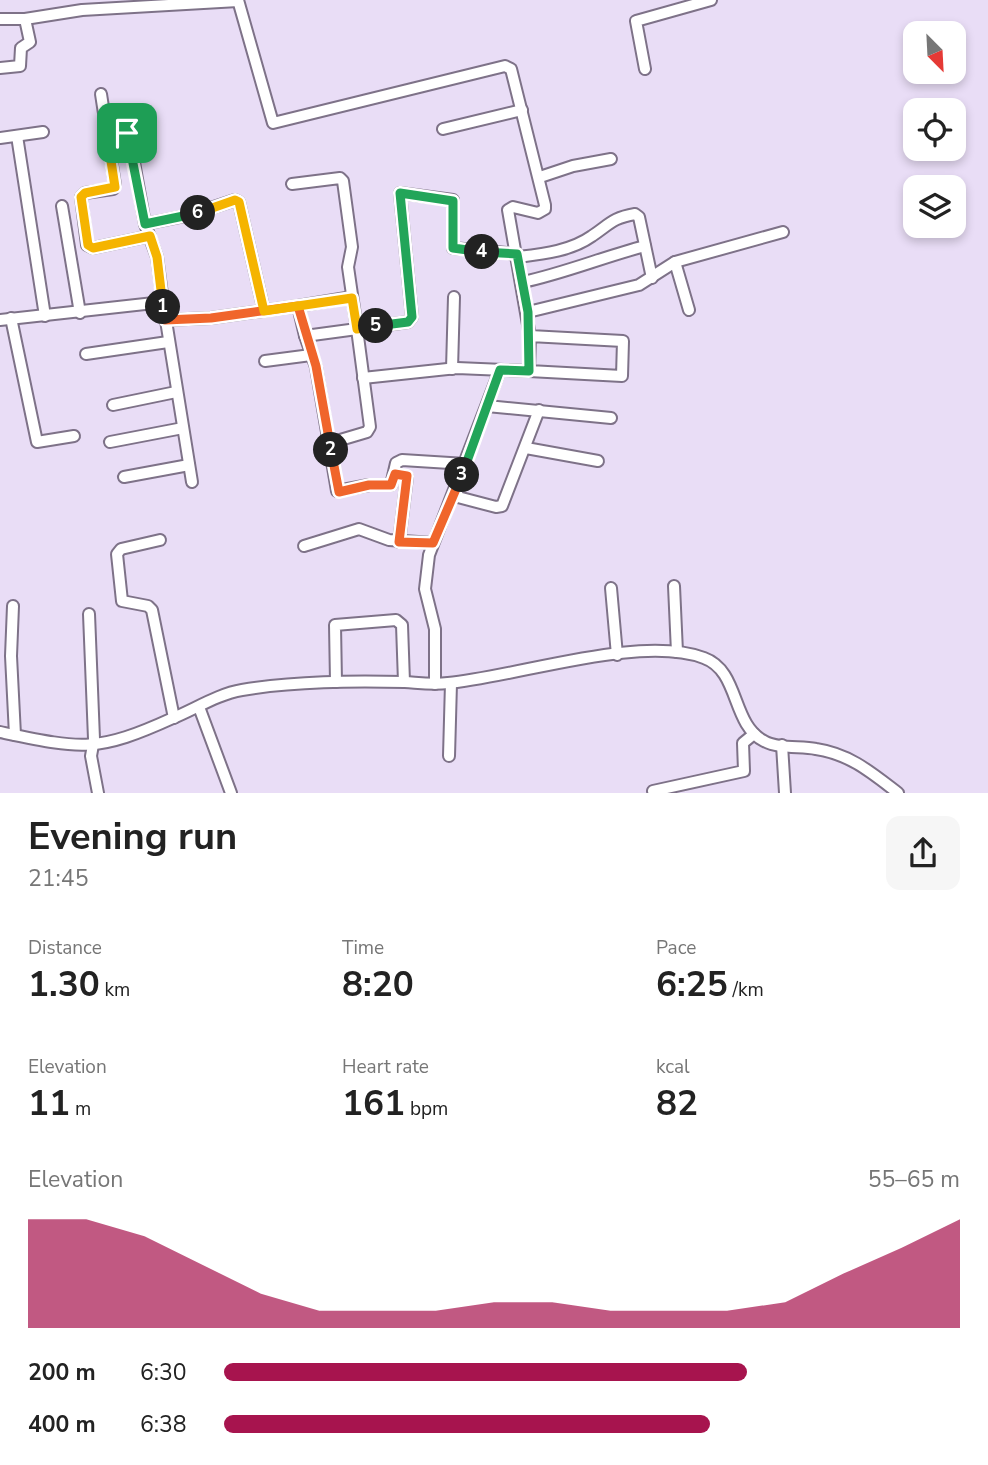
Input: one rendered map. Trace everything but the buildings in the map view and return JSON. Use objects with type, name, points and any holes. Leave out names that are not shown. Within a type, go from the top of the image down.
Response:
[{"type":"street","points":[[0,19],[25,19],[82,10],[238,0],[273,122],[505,66],[511,69],[540,177],[545,209],[538,213],[513,207],[508,210],[528,312],[529,371]]},
{"type":"street","points":[[645,69],[636,21],[711,0]]},
{"type":"street","points":[[0,68],[21,64],[20,49],[30,43],[25,19]]},
{"type":"street","points":[[101,94],[115,187],[85,193],[81,197],[88,245],[93,248],[150,236]]},
{"type":"street","points":[[443,129],[522,110]]},
{"type":"street","points":[[0,138],[43,132]]},
{"type":"street","points":[[107,135],[129,134],[145,224],[157,257],[168,342],[192,482]]},
{"type":"street","points":[[17,136],[45,316]]},
{"type":"street","points":[[540,177],[611,159]]},
{"type":"street","points":[[292,184],[340,178],[343,181],[352,247],[348,267],[369,431],[330,443]]},
{"type":"street","points":[[305,336],[408,322],[412,317],[400,193],[454,202],[453,248],[518,255],[562,249],[592,236],[607,222],[635,214],[639,217],[652,278]]},
{"type":"street","points":[[145,224],[237,200],[252,248],[264,311]]},
{"type":"street","points":[[62,206],[80,313]]},
{"type":"street","points":[[528,312],[639,285],[675,262],[783,232]]},
{"type":"street","points":[[523,282],[568,272],[598,258],[645,246]]},
{"type":"street","points":[[675,262],[689,310]]},
{"type":"street","points":[[452,369],[454,297]]},
{"type":"street","points":[[165,320],[211,318],[352,298]]},
{"type":"street","points":[[74,436],[37,442],[6,319],[163,302]]},
{"type":"street","points":[[298,306],[311,355],[339,492],[369,485],[391,485],[396,463],[402,460],[466,464]]},
{"type":"street","points":[[363,378],[452,369],[620,377],[625,345],[623,341],[530,336]]},
{"type":"street","points":[[86,354],[168,342]]},
{"type":"street","points":[[265,360],[311,355]]},
{"type":"street","points":[[435,684],[435,629],[425,589],[433,543],[454,496],[500,370]]},
{"type":"street","points":[[113,405],[176,392]]},
{"type":"street","points":[[487,406],[611,418]]},
{"type":"street","points":[[454,496],[496,508],[502,506],[539,410]]},
{"type":"street","points":[[110,442],[183,428]]},
{"type":"street","points":[[526,449],[598,461]]},
{"type":"street","points":[[124,477],[189,465]]},
{"type":"street","points":[[395,474],[407,477],[399,542]]},
{"type":"street","points":[[304,546],[359,529],[399,542],[433,543]]},
{"type":"street","points":[[160,540],[121,549],[117,554],[122,601],[148,606],[152,610],[174,718]]},
{"type":"street","points":[[674,586],[677,652]]},
{"type":"street","points":[[611,588],[617,655]]},
{"type":"street","points":[[13,606],[11,656],[15,735]]},
{"type":"street","points":[[89,614],[94,739],[92,746],[98,793]]},
{"type":"street","points":[[336,682],[335,625],[396,620],[402,625],[404,682]]},
{"type":"street","points":[[0,732],[72,747],[92,746],[126,739],[241,690],[336,682],[451,683],[617,655],[677,652],[716,663],[725,675],[754,734],[764,741],[838,754],[860,763],[894,792]]},
{"type":"street","points":[[449,756],[451,683]]},
{"type":"street","points":[[199,707],[231,793]]},
{"type":"street","points":[[653,791],[744,771],[743,743],[754,734]]},
{"type":"street","points":[[782,745],[785,793]]},
{"type":"route","points":[[127,133],[107,135],[115,187],[85,193],[81,197],[88,247],[150,236],[157,257],[165,320],[195,320],[226,316],[298,306],[316,366],[337,491],[373,484],[391,485],[395,474],[407,476],[399,542],[433,543],[439,523],[457,489],[500,370],[529,371],[528,312],[517,254],[453,248],[454,202],[450,199],[403,192],[399,195],[413,314],[411,320],[357,329],[352,298],[264,311],[252,248],[239,202],[235,200],[190,215],[145,224],[130,136],[127,133]]}]
